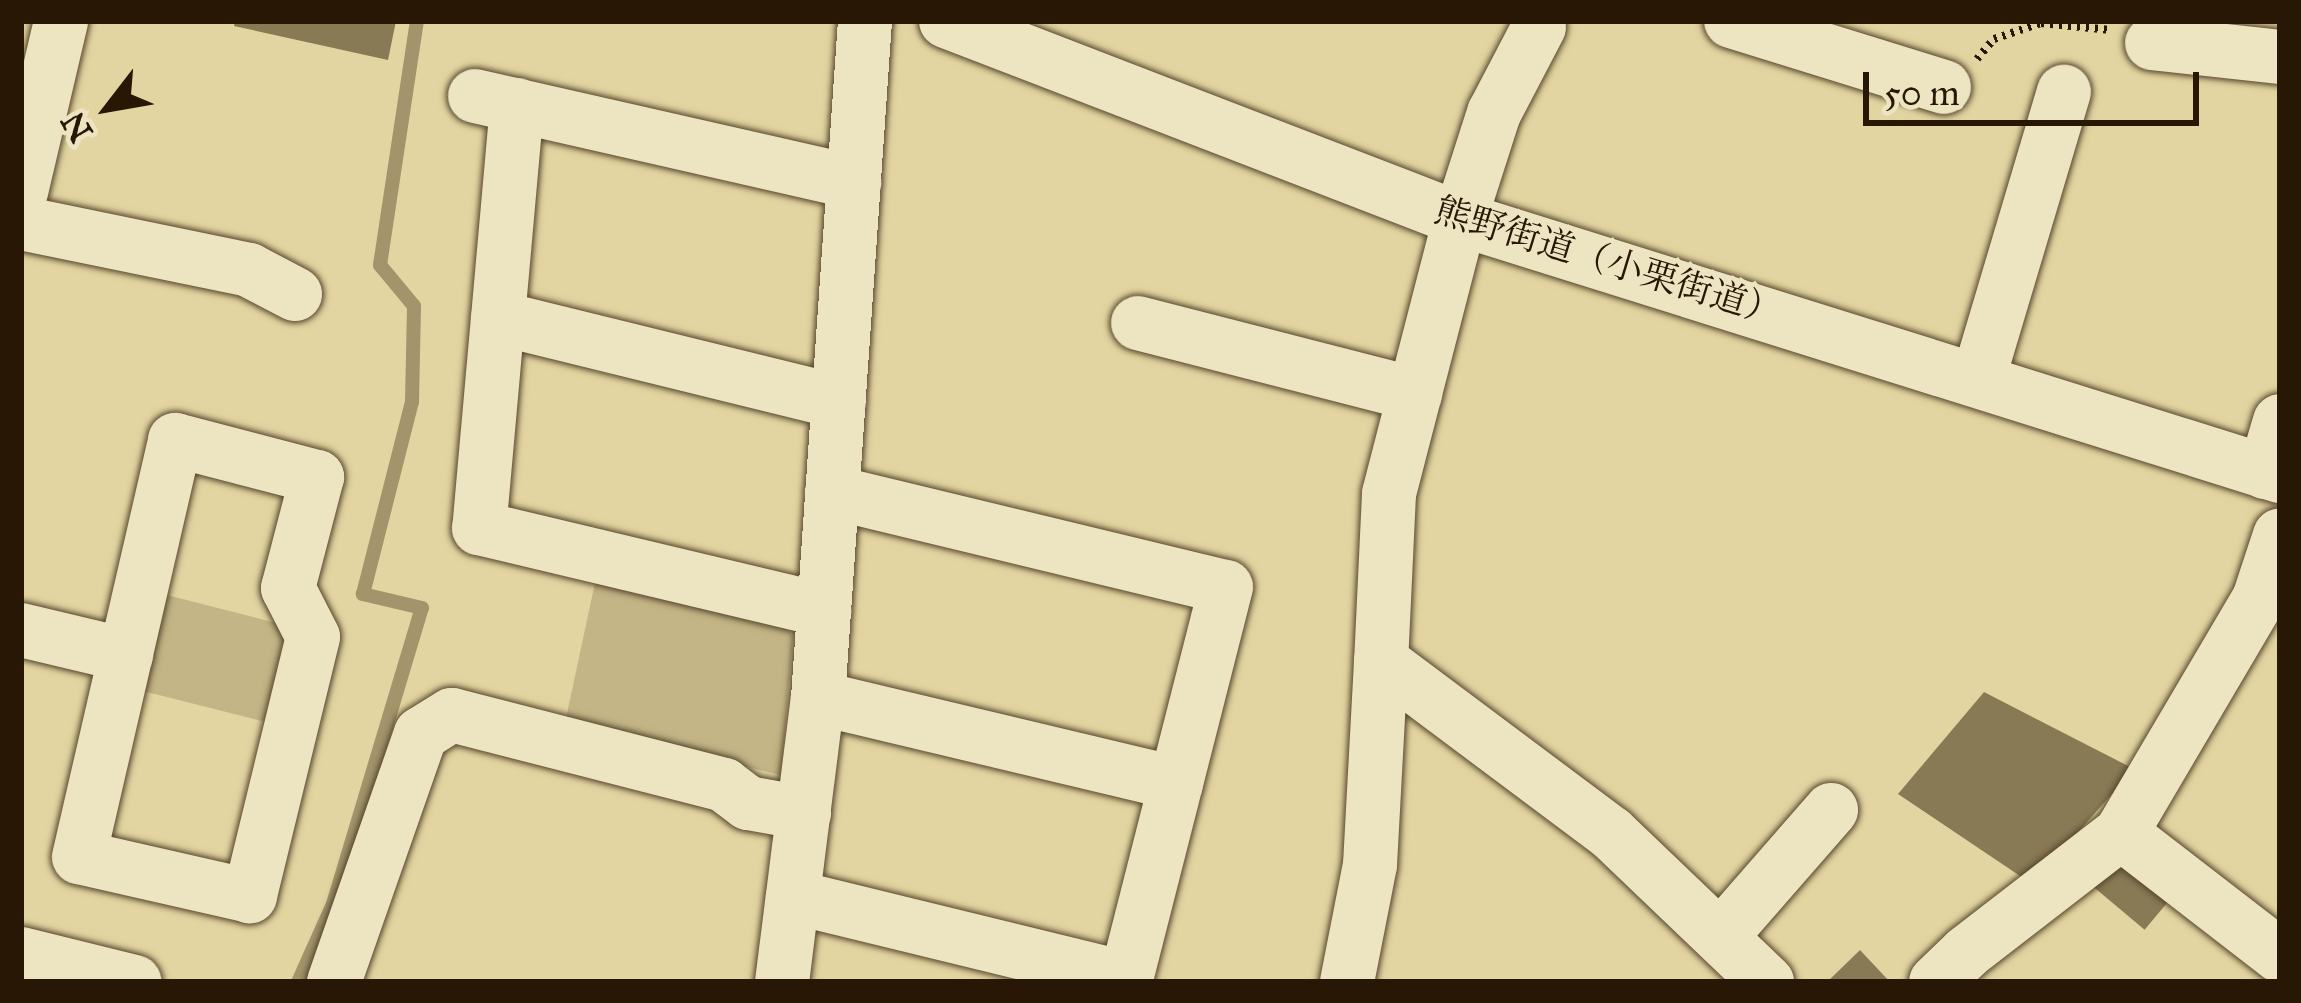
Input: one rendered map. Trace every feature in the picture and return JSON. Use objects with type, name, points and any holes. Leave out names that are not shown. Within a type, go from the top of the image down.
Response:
[{"type":"street","points":[[21,192],[61,21]]},
{"type":"street","points":[[782,982],[818,698],[865,21]]},
{"type":"street","name":"熊野街道（小栗街道）","points":[[946,21],[1048,39],[1460,219],[2272,474]]},
{"type":"street","points":[[1731,21],[1857,40],[1944,87]]},
{"type":"street","points":[[1347,982],[1370,865],[1389,494],[1460,219],[1494,113],[1539,28]]},
{"type":"street","points":[[2152,43],[2280,57]]},
{"type":"street","points":[[1978,380],[2025,147],[2064,92]]},
{"type":"street","points":[[824,610],[479,528],[498,317],[496,100],[854,182]]},
{"type":"street","points":[[21,223],[249,270],[295,293]]},
{"type":"street","points":[[498,317],[838,402]]},
{"type":"street","points":[[1138,322],[1221,321],[1415,394]]},
{"type":"street","points":[[2272,474],[2280,421]]},
{"type":"street","points":[[175,440],[317,477],[288,588],[314,637],[250,896],[79,857],[126,655],[175,440]]},
{"type":"street","points":[[793,897],[1125,980],[1226,587],[832,492]]},
{"type":"street","points":[[1936,982],[1966,952],[2121,833],[2259,599],[2280,535]]},
{"type":"street","points":[[21,630],[126,655]]},
{"type":"street","points":[[1381,662],[1611,833],[1767,982]]},
{"type":"street","points":[[818,698],[1176,783]]},
{"type":"street","points":[[334,982],[421,734],[452,715],[724,785],[748,803],[804,812]]},
{"type":"street","points":[[1722,935],[1831,810]]},
{"type":"street","points":[[2121,833],[2280,956]]},
{"type":"street","points":[[21,954],[135,982]]},
{"type":"path","points":[[1944,87],[1960,79],[1994,39],[2041,22],[2133,32],[2152,43]]},
{"type":"shaded area","points":[[596,578],[783,622],[793,637],[781,775],[565,723]]},
{"type":"shaded area","points":[[159,593],[284,625],[293,642],[274,724],[135,689]]},
{"type":"building","points":[[235,21],[396,21],[388,60],[234,26]]},
{"type":"building","points":[[1984,692],[2134,769],[2032,884],[1898,794]]},
{"type":"building","points":[[2119,856],[2170,899],[2145,930],[2093,887]]},
{"type":"building","points":[[1860,950],[1890,982],[1827,982]]},
{"type":"waterway","points":[[298,982],[333,904],[422,608],[363,594],[412,402],[414,306],[380,265],[417,21]]}]
